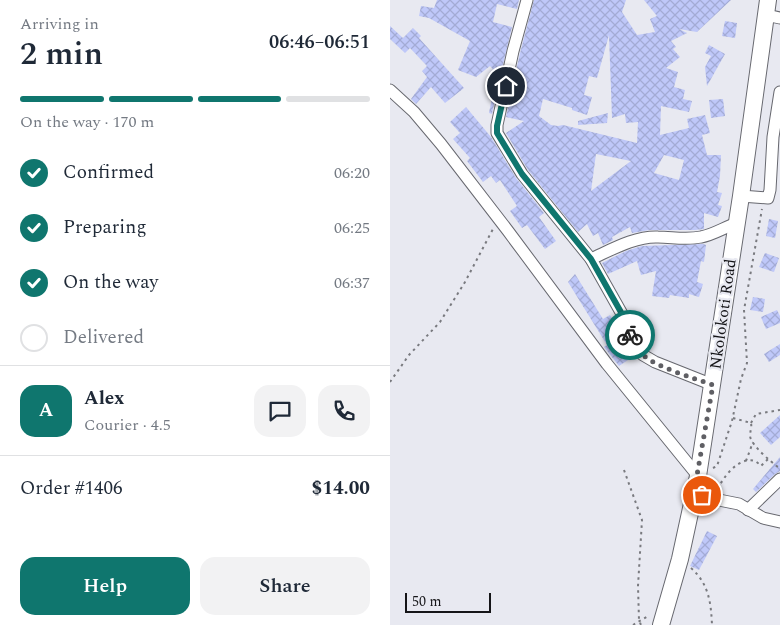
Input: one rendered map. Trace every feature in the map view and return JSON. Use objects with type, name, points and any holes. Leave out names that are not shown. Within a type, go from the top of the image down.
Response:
[{"type":"main road","name":"Nkolokoti Road","points":[[661,625],[680,559],[696,484],[771,11]]},
{"type":"street","points":[[526,0],[513,51],[497,133],[522,174],[591,259],[622,314],[635,346],[643,355],[655,362],[713,385]]},
{"type":"street","points":[[390,90],[419,118],[498,218],[696,484],[714,499],[739,504],[772,521],[780,522]]},
{"type":"street","points":[[741,196],[768,198],[773,136],[780,92]]},
{"type":"street","points":[[591,259],[626,244],[646,238],[683,239],[701,237],[737,223]]},
{"type":"street","points":[[748,510],[780,479]]},
{"type":"path","points":[[696,484],[717,466],[733,418],[746,363],[744,310],[764,199]]},
{"type":"path","points":[[390,382],[409,355],[440,322],[465,282],[498,218]]},
{"type":"path","points":[[780,410],[756,414],[751,424],[750,436],[768,459],[780,469]]},
{"type":"path","points":[[733,418],[751,424]]},
{"type":"path","points":[[746,461],[753,442]]},
{"type":"path","points":[[714,499],[723,478],[737,465],[746,461],[754,461],[761,466],[768,459]]},
{"type":"path","points":[[624,470],[642,520],[638,586],[641,625]]},
{"type":"path","points":[[680,559],[705,584],[709,593],[712,625]]},
{"type":"building","points":[[437,0],[519,0],[517,9],[497,4],[493,22],[512,27],[500,77],[490,66],[476,77],[458,70],[470,41],[429,18],[419,16],[421,6],[434,8]]},
{"type":"building","points":[[534,0],[626,0],[622,12],[637,35],[655,32],[650,19],[657,16],[644,0],[731,0],[697,32],[679,29],[687,33],[671,41],[676,47],[673,49],[680,57],[666,68],[678,72],[674,87],[685,90],[683,99],[692,101],[689,112],[661,106],[660,135],[689,128],[687,119],[705,115],[710,133],[702,135],[707,155],[721,155],[717,192],[722,193],[718,205],[722,206],[718,217],[704,213],[704,229],[649,230],[632,233],[630,227],[612,237],[613,240],[603,245],[598,233],[593,236],[587,224],[578,232],[528,170],[506,133],[524,121],[506,117]],"holes":[[[609,35],[612,118],[625,114],[626,123],[638,122],[637,143],[563,125],[551,125],[539,116],[543,99],[587,115],[592,97],[584,95],[589,76],[597,78]],[[596,154],[631,161],[591,191]],[[664,155],[684,160],[679,180],[654,173]]]},
{"type":"building","points":[[725,21],[737,23],[735,38],[722,36]]},
{"type":"building","points":[[390,26],[403,38],[413,28],[421,36],[419,38],[464,88],[445,103],[431,87],[416,104],[411,99],[427,77],[422,71],[427,66],[410,48],[405,53],[390,39]]},
{"type":"building","points":[[709,45],[725,54],[707,86],[705,67],[711,56],[705,53]]},
{"type":"building","points":[[500,78],[492,114],[489,113],[495,82]]},
{"type":"building","points":[[723,99],[725,116],[711,118],[709,100]]},
{"type":"building","points":[[466,107],[491,137],[516,178],[544,213],[539,217],[556,241],[545,249],[527,225],[522,228],[510,211],[517,206],[500,180],[496,183],[491,176],[483,182],[467,161],[470,158],[453,139],[460,133],[450,122]]},
{"type":"building","points":[[608,113],[607,123],[578,125],[578,121]]},
{"type":"building","points":[[769,219],[778,221],[775,238],[766,236]]},
{"type":"building","points":[[706,245],[704,262],[701,261],[697,282],[703,284],[699,297],[689,294],[689,298],[670,295],[669,298],[652,296],[656,271],[641,275],[637,261],[608,274],[602,263],[626,251],[642,246]]},
{"type":"building","points":[[765,253],[779,258],[774,272],[759,267]]},
{"type":"building","points":[[575,274],[603,319],[610,315],[628,349],[634,356],[619,366],[604,347],[607,345],[568,282]]},
{"type":"building","points":[[753,297],[765,299],[763,312],[750,310]]},
{"type":"building","points":[[777,310],[780,316],[780,323],[766,329],[761,317]]},
{"type":"building","points":[[780,344],[780,355],[769,362],[764,354]]},
{"type":"building","points":[[780,415],[780,437],[771,445],[760,433]]},
{"type":"building","points":[[780,457],[780,471],[756,492],[753,489]]},
{"type":"building","points":[[707,531],[717,536],[699,570],[690,566]]},
{"type":"way so far","points":[[630,335],[635,346],[643,355],[655,362],[713,385],[694,492],[702,495]]},
{"type":"route","points":[[506,86],[497,133],[522,174],[591,259],[622,314],[630,335]]}]
